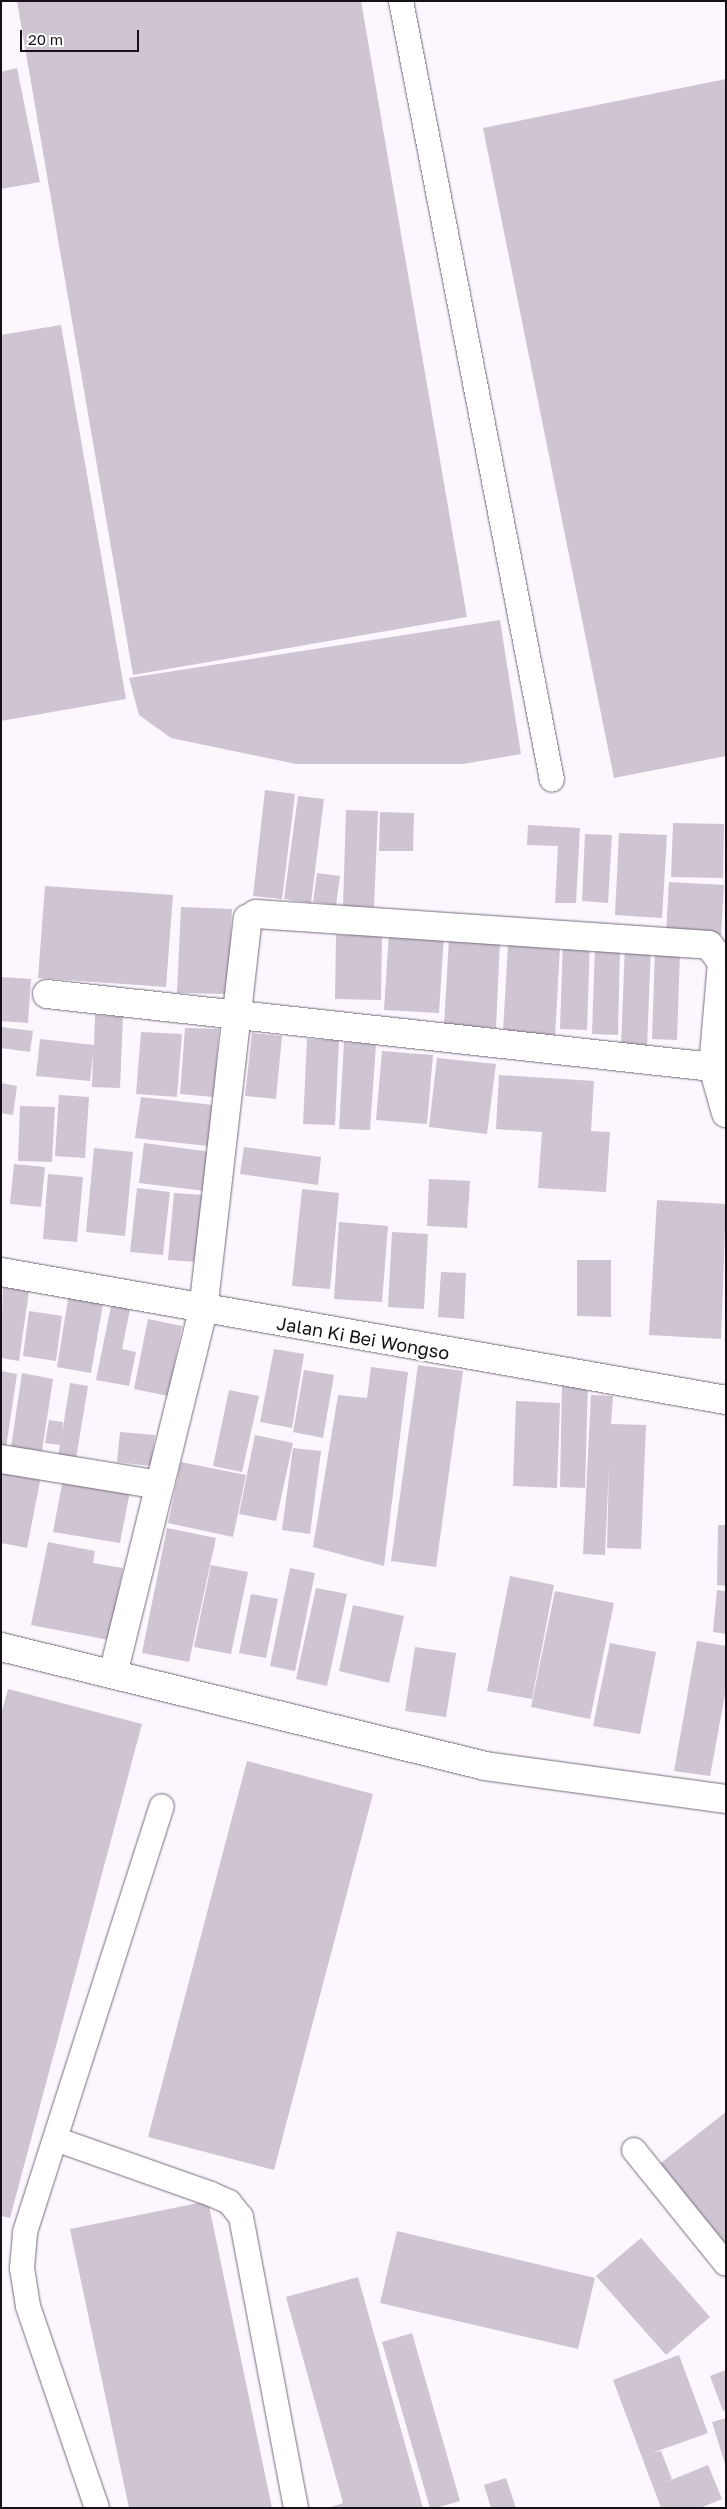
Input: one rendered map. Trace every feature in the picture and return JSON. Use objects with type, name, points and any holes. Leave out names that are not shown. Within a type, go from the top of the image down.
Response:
[{"type":"street","points":[[113,1674],[203,1311],[238,1018],[246,922],[256,914],[709,945],[722,962],[722,995],[713,1068],[726,1113]]},
{"type":"street","points":[[47,994],[238,1018],[713,1068]]},
{"type":"street","name":"Jalan Ki Bei Wongso","points":[[1,1272],[203,1311],[726,1400]]},
{"type":"street","points":[[1,1460],[160,1485]]},
{"type":"street","points":[[1,1647],[485,1766],[726,1799]]},
{"type":"lane","points":[[401,1],[552,780]]},
{"type":"lane","points":[[97,2508],[28,2306],[22,2268],[26,2232],[58,2140],[162,1806]]},
{"type":"lane","points":[[58,2140],[211,2194],[229,2202],[241,2217],[296,2508]]},
{"type":"lane","points":[[634,2150],[726,2264]]},
{"type":"building","points":[[17,1],[361,1],[467,617],[133,675]]},
{"type":"building","points":[[17,68],[40,182],[1,189],[1,72]]},
{"type":"building","points":[[726,79],[726,756],[614,778],[483,128]]},
{"type":"building","points":[[61,325],[126,699],[1,721],[1,335]]},
{"type":"building","points":[[500,620],[521,754],[463,764],[296,764],[171,738],[139,715],[129,678]]},
{"type":"building","points":[[265,790],[295,794],[282,899],[253,896]]},
{"type":"building","points":[[298,796],[324,799],[311,903],[284,899]]},
{"type":"building","points":[[346,810],[378,811],[374,907],[343,906]]},
{"type":"building","points":[[380,812],[414,813],[413,851],[379,851]]},
{"type":"building","points":[[673,823],[724,824],[723,878],[671,877]]},
{"type":"building","points":[[528,825],[580,828],[576,903],[555,903],[558,846],[527,845]]},
{"type":"building","points":[[619,833],[667,835],[662,918],[615,915]]},
{"type":"building","points":[[585,834],[612,835],[608,903],[582,901]]},
{"type":"building","points":[[317,873],[340,876],[336,905],[313,902]]},
{"type":"building","points":[[669,882],[724,885],[721,935],[666,932]]},
{"type":"building","points":[[45,886],[173,895],[166,987],[38,978]]},
{"type":"building","points":[[181,907],[232,909],[228,994],[177,993]]},
{"type":"building","points":[[389,932],[444,935],[439,1013],[384,1010]]},
{"type":"building","points":[[336,935],[382,935],[381,1000],[335,999]]},
{"type":"building","points":[[449,939],[500,941],[496,1028],[444,1025]]},
{"type":"building","points":[[563,940],[590,941],[587,1030],[560,1029]]},
{"type":"building","points":[[508,944],[560,947],[555,1037],[503,1033]]},
{"type":"building","points":[[625,944],[651,945],[647,1048],[621,1047]]},
{"type":"building","points":[[595,946],[620,948],[618,1035],[592,1034]]},
{"type":"building","points":[[655,951],[680,952],[677,1040],[652,1039]]},
{"type":"building","points":[[1,977],[31,979],[28,1023],[1,1021]]},
{"type":"building","points":[[95,1015],[123,1016],[120,1088],[92,1087],[93,1054],[90,1081],[36,1076],[40,1039],[94,1045]]},
{"type":"building","points":[[1,1027],[33,1031],[30,1052],[1,1048]]},
{"type":"building","points":[[185,1028],[219,1029],[214,1097],[180,1094]]},
{"type":"building","points":[[141,1032],[182,1034],[177,1097],[136,1094]]},
{"type":"building","points":[[252,1033],[282,1036],[276,1099],[245,1096]]},
{"type":"building","points":[[307,1039],[339,1040],[335,1125],[303,1124]]},
{"type":"building","points":[[344,1042],[376,1044],[370,1130],[339,1129]]},
{"type":"building","points":[[382,1051],[433,1055],[427,1124],[376,1120]]},
{"type":"building","points":[[437,1058],[496,1064],[487,1134],[429,1127]]},
{"type":"building","points":[[499,1075],[594,1081],[591,1131],[610,1132],[606,1192],[538,1188],[542,1132],[496,1129]]},
{"type":"building","points":[[1,1083],[17,1086],[13,1115],[1,1113]]},
{"type":"building","points":[[59,1095],[89,1097],[85,1158],[55,1156]]},
{"type":"building","points":[[141,1097],[213,1105],[208,1146],[135,1138]]},
{"type":"building","points":[[20,1106],[55,1107],[52,1162],[18,1161]]},
{"type":"building","points":[[144,1143],[219,1153],[214,1192],[139,1183]]},
{"type":"building","points":[[244,1147],[321,1157],[318,1185],[240,1174]]},
{"type":"building","points":[[94,1148],[133,1152],[125,1236],[86,1232]]},
{"type":"building","points":[[14,1164],[45,1167],[41,1207],[10,1204]]},
{"type":"building","points":[[48,1174],[83,1177],[77,1242],[43,1239]]},
{"type":"building","points":[[429,1179],[470,1181],[467,1228],[427,1226]]},
{"type":"building","points":[[137,1188],[170,1192],[163,1255],[130,1252]]},
{"type":"building","points":[[302,1189],[339,1193],[330,1289],[292,1286]]},
{"type":"building","points":[[174,1193],[204,1195],[198,1262],[168,1260]]},
{"type":"building","points":[[657,1200],[726,1204],[721,1339],[649,1335]]},
{"type":"building","points":[[339,1222],[388,1226],[382,1302],[334,1299]]},
{"type":"building","points":[[392,1232],[428,1234],[424,1309],[388,1307]]},
{"type":"building","points":[[577,1260],[611,1260],[611,1317],[577,1316]]},
{"type":"building","points":[[441,1272],[466,1273],[464,1319],[438,1317]]},
{"type":"building","points":[[3,1281],[30,1284],[19,1361],[1,1358]]},
{"type":"building","points":[[69,1293],[104,1298],[91,1373],[57,1367]]},
{"type":"building","points":[[112,1301],[131,1305],[122,1349],[136,1352],[129,1386],[96,1380]]},
{"type":"building","points":[[29,1311],[62,1316],[56,1361],[23,1356]]},
{"type":"building","points":[[148,1319],[182,1326],[168,1396],[134,1389]]},
{"type":"building","points":[[274,1349],[304,1354],[292,1428],[260,1422]]},
{"type":"building","points":[[418,1365],[463,1371],[436,1567],[391,1561]]},
{"type":"building","points":[[371,1367],[408,1372],[384,1566],[313,1547],[338,1395],[367,1398]]},
{"type":"building","points":[[304,1370],[334,1375],[323,1438],[293,1432]]},
{"type":"building","points":[[1,1371],[17,1374],[6,1448],[1,1447]]},
{"type":"building","points":[[22,1373],[53,1379],[42,1451],[11,1447]]},
{"type":"building","points":[[562,1381],[588,1382],[585,1488],[560,1487]]},
{"type":"building","points":[[70,1383],[88,1386],[76,1459],[58,1456],[60,1445],[45,1443],[49,1420],[63,1422],[62,1434]]},
{"type":"building","points":[[229,1390],[259,1396],[242,1472],[213,1466]]},
{"type":"building","points":[[591,1395],[613,1396],[611,1424],[646,1425],[641,1549],[607,1548],[609,1464],[605,1555],[583,1554]]},
{"type":"building","points":[[516,1401],[560,1403],[557,1488],[513,1486]]},
{"type":"building","points":[[120,1432],[155,1435],[151,1466],[117,1462]]},
{"type":"building","points":[[255,1435],[293,1443],[276,1521],[239,1514]]},
{"type":"building","points":[[293,1448],[321,1451],[310,1534],[282,1530]]},
{"type":"building","points":[[181,1462],[246,1475],[233,1537],[168,1523]]},
{"type":"building","points":[[1,1468],[41,1476],[27,1548],[1,1543]]},
{"type":"building","points":[[63,1479],[130,1491],[120,1543],[53,1532]]},
{"type":"building","points":[[718,1525],[726,1525],[726,1586],[717,1585]]},
{"type":"building","points":[[167,1528],[216,1538],[189,1662],[142,1653]]},
{"type":"building","points":[[48,1542],[95,1551],[93,1563],[123,1568],[109,1640],[31,1625]]},
{"type":"building","points":[[211,1565],[248,1572],[231,1654],[194,1647]]},
{"type":"building","points":[[290,1568],[315,1573],[295,1671],[270,1666]]},
{"type":"building","points":[[510,1576],[554,1585],[532,1699],[487,1691]]},
{"type":"building","points":[[316,1588],[347,1594],[327,1686],[296,1679]]},
{"type":"building","points":[[717,1590],[726,1591],[726,1634],[713,1632]]},
{"type":"building","points":[[555,1591],[614,1603],[590,1719],[531,1707]]},
{"type":"building","points":[[251,1594],[278,1599],[266,1658],[239,1653]]},
{"type":"building","points":[[353,1605],[404,1616],[389,1683],[339,1671]]},
{"type":"building","points":[[697,1641],[726,1646],[726,1689],[710,1776],[674,1771]]},
{"type":"building","points":[[610,1643],[656,1652],[640,1734],[593,1726]]},
{"type":"building","points":[[415,1647],[456,1653],[446,1717],[405,1711]]},
{"type":"building","points":[[8,1689],[142,1724],[10,2218],[1,2216],[1,1715]]},
{"type":"building","points":[[247,1761],[373,1794],[274,2170],[148,2137]]},
{"type":"building","points":[[726,2112],[726,2254],[657,2166]]},
{"type":"building","points":[[208,2201],[272,2508],[129,2508],[70,2229]]},
{"type":"building","points":[[397,2231],[595,2278],[578,2349],[380,2303]]},
{"type":"building","points":[[641,2238],[710,2317],[666,2355],[596,2276]]},
{"type":"building","points":[[358,2277],[423,2508],[328,2508],[343,2503],[286,2297]]},
{"type":"building","points":[[412,2333],[460,2501],[436,2508],[430,2508],[382,2342]]},
{"type":"building","points":[[679,2355],[708,2433],[652,2453],[661,2451],[672,2479],[664,2483],[708,2465],[722,2499],[700,2508],[661,2508],[613,2380]]},
{"type":"building","points":[[726,2370],[726,2410],[723,2411],[710,2376]]},
{"type":"building","points":[[726,2418],[726,2463],[725,2464],[712,2422]]},
{"type":"building","points":[[506,2478],[516,2508],[491,2508],[484,2485]]}]
